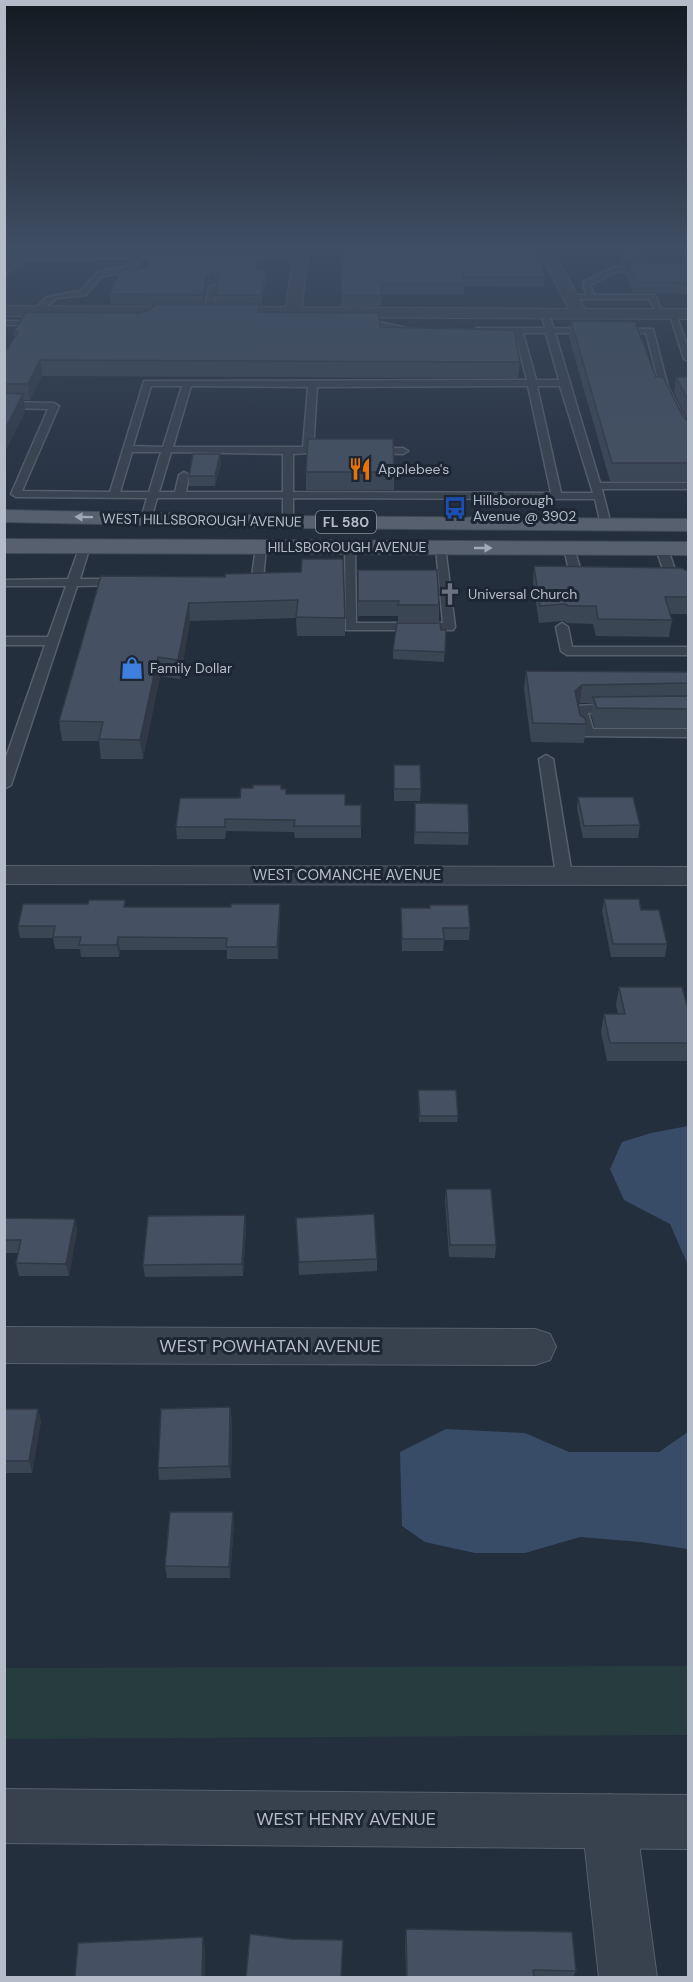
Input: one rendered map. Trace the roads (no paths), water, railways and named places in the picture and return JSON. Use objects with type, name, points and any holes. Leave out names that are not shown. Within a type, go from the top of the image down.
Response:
[{"type":"main road","name":"WEST HILLSBOROUGH AVENUE","points":[[8,516],[288,522],[688,525]]},
{"type":"main road","points":[[5,546],[46,537],[257,534],[288,522]]},
{"type":"main road","points":[[287,547],[324,533],[535,532],[583,525]]},
{"type":"main road","points":[[559,548],[590,537],[688,538]]},
{"type":"main road","name":"HILLSBOROUGH AVENUE","points":[[5,546],[688,549]]},
{"type":"street","name":"WEST COMANCHE AVENUE","points":[[4,875],[688,876]]},
{"type":"street","name":"WEST POWHATAN AVENUE","points":[[4,1345],[536,1347]]},
{"type":"street","name":"WEST HENRY AVENUE","points":[[4,1816],[688,1822]]},
{"type":"street","points":[[609,1821],[628,1977]]},
{"type":"lane","points":[[521,340],[557,496]]},
{"type":"lane","points":[[553,340],[606,525]]},
{"type":"lane","points":[[652,340],[664,387],[688,434]]},
{"type":"lane","points":[[682,340],[688,359]]},
{"type":"lane","points":[[114,495],[147,383],[564,383]]},
{"type":"lane","points":[[146,519],[187,383]]},
{"type":"lane","points":[[308,450],[313,384]]},
{"type":"lane","points":[[4,405],[54,405],[10,494],[557,496],[598,491],[688,486]]},
{"type":"lane","points":[[127,449],[319,450]]},
{"type":"lane","points":[[180,495],[190,450]]},
{"type":"lane","points":[[363,450],[403,451]]},
{"type":"lane","points":[[288,451],[288,522]]},
{"type":"lane","points":[[4,785],[85,546]]},
{"type":"lane","points":[[234,580],[257,579],[261,547]]},
{"type":"lane","points":[[350,547],[350,627],[449,627],[441,548]]},
{"type":"lane","points":[[559,548],[577,574]]},
{"type":"lane","points":[[662,549],[665,575],[688,584]]},
{"type":"lane","points":[[4,583],[130,582]]},
{"type":"lane","points":[[562,627],[567,651],[688,651]]},
{"type":"lane","points":[[4,641],[53,641]]},
{"type":"lane","points":[[628,708],[580,709],[587,733],[688,733]]},
{"type":"lane","points":[[546,759],[564,875]]},
{"type":"water","points":[[688,1126],[688,1265],[670,1224],[624,1200],[610,1169],[622,1142],[651,1133]]},
{"type":"water","points":[[446,1429],[525,1433],[569,1452],[659,1452],[688,1432],[688,1549],[580,1537],[525,1553],[475,1553],[425,1542],[402,1526],[400,1452]]},
{"type":"place","name":"Applebee's","points":[[360,469]]},
{"type":"place","name":"Hillsborough Avenue @ 3902","points":[[455,508]]},
{"type":"place","name":"Universal Church","points":[[450,594]]},
{"type":"place","name":"Family Dollar","points":[[132,668]]}]
